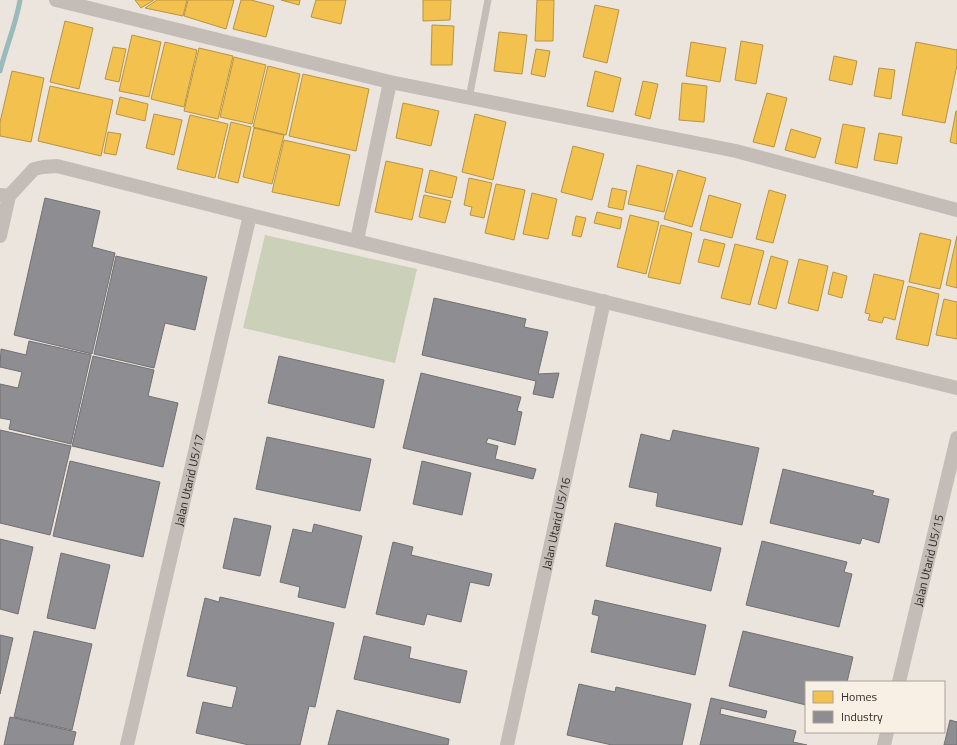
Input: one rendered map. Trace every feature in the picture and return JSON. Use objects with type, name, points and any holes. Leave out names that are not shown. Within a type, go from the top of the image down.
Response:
[{"type":"street","points":[[56,0],[390,82],[736,151],[957,210]]},
{"type":"street","points":[[357,240],[390,82]]},
{"type":"street","points":[[0,236],[5,196],[34,169],[43,166],[57,166],[957,388]]},
{"type":"street","name":"Jalan Utarid U5/17","points":[[127,745],[250,214]]},
{"type":"street","name":"Jalan Utarid U5/16","points":[[507,745],[604,301]]},
{"type":"street","name":"Jalan Utarid U5/15","points":[[899,681],[957,438]]},
{"type":"street","points":[[884,745],[887,733]]},
{"type":"lane","points":[[469,98],[488,0]]},
{"type":"green space","points":[[265,235],[417,269],[395,363],[243,328]]},
{"type":"building: Homes","points":[[135,0],[154,0],[141,8]]},
{"type":"building: Homes","points":[[157,0],[187,0],[183,16],[145,8]]},
{"type":"building: Homes","points":[[188,0],[234,0],[226,29],[184,16]]},
{"type":"building: Homes","points":[[241,0],[251,0],[274,6],[266,37],[233,29]]},
{"type":"building: Homes","points":[[281,0],[300,0],[299,5]]},
{"type":"building: Homes","points":[[316,0],[346,0],[341,24],[311,17]]},
{"type":"building: Homes","points":[[423,0],[451,0],[450,20],[423,21]]},
{"type":"building: Homes","points":[[537,0],[554,0],[553,41],[535,41]]},
{"type":"building: Homes","points":[[595,5],[619,10],[607,63],[583,57]]},
{"type":"building: Homes","points":[[65,21],[93,28],[79,89],[50,82]]},
{"type":"building: Homes","points":[[432,25],[454,26],[452,65],[431,65]]},
{"type":"building: Homes","points":[[499,32],[527,35],[522,74],[494,71]]},
{"type":"building: Homes","points":[[132,35],[161,42],[149,97],[119,91]]},
{"type":"building: Homes","points":[[741,41],[763,45],[756,84],[735,80]]},
{"type":"building: Homes","points":[[165,42],[197,50],[184,107],[151,99]]},
{"type":"building: Homes","points":[[691,42],[726,48],[720,82],[686,76]]},
{"type":"building: Homes","points":[[916,42],[957,50],[957,65],[945,123],[902,115]]},
{"type":"building: Homes","points":[[113,47],[126,49],[119,82],[105,79]]},
{"type":"building: Homes","points":[[199,48],[233,56],[218,119],[184,111]]},
{"type":"building: Homes","points":[[536,49],[550,51],[545,77],[531,74]]},
{"type":"building: Homes","points":[[834,56],[857,61],[852,85],[829,80]]},
{"type":"building: Homes","points":[[234,57],[266,65],[252,124],[220,117]]},
{"type":"building: Homes","points":[[268,66],[300,74],[286,135],[253,127]]},
{"type":"building: Homes","points":[[879,68],[895,70],[891,99],[874,96]]},
{"type":"building: Homes","points":[[12,71],[44,78],[31,142],[0,136],[0,122]]},
{"type":"building: Homes","points":[[595,71],[621,78],[613,112],[587,106]]},
{"type":"building: Homes","points":[[303,74],[369,89],[356,151],[289,136]]},
{"type":"building: Homes","points":[[643,81],[658,84],[650,119],[635,115]]},
{"type":"building: Homes","points":[[682,83],[707,86],[704,122],[679,120]]},
{"type":"building: Homes","points":[[50,86],[113,100],[101,156],[38,141]]},
{"type":"building: Homes","points":[[767,93],[787,98],[774,147],[753,142]]},
{"type":"building: Homes","points":[[120,97],[148,104],[145,121],[116,114]]},
{"type":"building: Homes","points":[[403,103],[439,111],[431,146],[396,138]]},
{"type":"building: Homes","points":[[957,111],[957,144],[950,142]]},
{"type":"building: Homes","points":[[154,114],[182,120],[174,155],[146,148]]},
{"type":"building: Homes","points":[[475,114],[506,122],[493,180],[462,172]]},
{"type":"building: Homes","points":[[190,115],[228,124],[215,178],[177,169]]},
{"type":"building: Homes","points":[[231,122],[251,127],[238,183],[218,178]]},
{"type":"building: Homes","points":[[843,124],[865,128],[857,168],[835,163]]},
{"type":"building: Homes","points":[[254,128],[284,135],[272,184],[243,177]]},
{"type":"building: Homes","points":[[791,129],[821,138],[815,158],[785,150]]},
{"type":"building: Homes","points":[[108,132],[121,134],[116,155],[104,153]]},
{"type":"building: Homes","points":[[879,133],[902,137],[897,164],[874,160]]},
{"type":"building: Homes","points":[[284,140],[350,155],[339,206],[272,192]]},
{"type":"building: Homes","points":[[573,146],[604,154],[592,200],[561,192]]},
{"type":"building: Homes","points":[[386,161],[423,169],[412,220],[375,212]]},
{"type":"building: Homes","points":[[637,165],[673,174],[664,212],[628,204]]},
{"type":"building: Homes","points":[[430,170],[457,177],[452,198],[425,192]]},
{"type":"building: Homes","points":[[678,170],[706,178],[692,227],[664,219]]},
{"type":"building: Homes","points":[[469,178],[492,183],[484,218],[470,215],[472,207],[464,205]]},
{"type":"building: Homes","points":[[496,184],[525,190],[514,240],[485,233]]},
{"type":"building: Homes","points":[[612,188],[627,191],[623,210],[608,207]]},
{"type":"building: Homes","points":[[769,190],[786,195],[773,243],[756,239]]},
{"type":"building: Homes","points":[[532,193],[557,199],[548,239],[523,234]]},
{"type":"building: Homes","points":[[424,195],[451,201],[445,223],[419,217]]},
{"type":"building: Homes","points":[[709,195],[741,204],[732,238],[700,230]]},
{"type":"building: Homes","points":[[597,212],[622,218],[620,229],[594,223]]},
{"type":"building: Homes","points":[[630,215],[659,222],[646,274],[617,267]]},
{"type":"building: Homes","points":[[576,216],[586,218],[581,237],[572,235]]},
{"type":"building: Homes","points":[[661,225],[692,233],[680,284],[648,277]]},
{"type":"building: Homes","points":[[920,233],[951,240],[940,289],[909,282]]},
{"type":"building: Homes","points":[[957,236],[957,288],[946,285]]},
{"type":"building: Homes","points":[[704,239],[725,244],[719,267],[698,262]]},
{"type":"building: Homes","points":[[735,244],[764,251],[750,305],[721,298]]},
{"type":"building: Homes","points":[[771,256],[788,261],[776,309],[758,304]]},
{"type":"building: Homes","points":[[799,259],[828,266],[818,311],[788,303]]},
{"type":"building: Homes","points":[[833,272],[847,276],[842,298],[828,294]]},
{"type":"building: Homes","points":[[874,274],[904,281],[895,320],[884,317],[882,323],[868,320],[870,314],[865,313]]},
{"type":"building: Homes","points":[[908,286],[939,294],[928,346],[896,339]]},
{"type":"building: Homes","points":[[944,299],[957,302],[957,339],[936,335]]},
{"type":"building: Industry","points":[[45,198],[100,211],[92,247],[115,253],[92,354],[14,335]]},
{"type":"building: Industry","points":[[116,256],[207,277],[195,330],[165,323],[154,368],[94,354]]},
{"type":"building: Industry","points":[[434,298],[526,319],[524,327],[548,332],[538,374],[559,373],[553,398],[533,394],[536,381],[422,355]]},
{"type":"building: Industry","points":[[29,341],[91,355],[71,444],[9,429],[11,420],[0,418],[0,384],[18,388],[22,372],[0,367],[1,349],[26,355]]},
{"type":"building: Industry","points":[[93,356],[154,370],[148,396],[178,403],[163,467],[72,446]]},
{"type":"building: Industry","points":[[279,356],[384,380],[374,428],[268,403]]},
{"type":"building: Industry","points":[[421,373],[521,397],[517,411],[522,412],[515,445],[488,438],[486,443],[498,446],[495,459],[536,469],[533,479],[403,448]]},
{"type":"building: Industry","points":[[0,430],[71,446],[50,535],[0,523]]},
{"type":"building: Industry","points":[[673,430],[759,448],[742,525],[656,506],[658,493],[629,487],[641,434],[670,441]]},
{"type":"building: Industry","points":[[267,437],[371,459],[360,511],[256,489]]},
{"type":"building: Industry","points":[[70,461],[160,482],[143,557],[53,536]]},
{"type":"building: Industry","points":[[422,461],[471,473],[462,515],[413,504]]},
{"type":"building: Industry","points":[[783,469],[874,491],[872,495],[889,499],[879,543],[862,538],[860,544],[770,523]]},
{"type":"building: Industry","points":[[234,518],[271,526],[260,576],[223,568]]},
{"type":"building: Industry","points":[[615,523],[721,548],[711,591],[606,566]]},
{"type":"building: Industry","points":[[314,524],[362,536],[345,608],[298,597],[300,587],[280,582],[293,529],[312,533]]},
{"type":"building: Industry","points":[[0,539],[33,547],[18,614],[0,609]]},
{"type":"building: Industry","points":[[762,541],[847,562],[844,572],[852,574],[839,627],[746,605]]},
{"type":"building: Industry","points":[[393,542],[413,547],[411,555],[492,574],[489,586],[470,582],[461,622],[427,614],[424,625],[376,614]]},
{"type":"building: Industry","points":[[61,553],[110,565],[95,629],[47,618]]},
{"type":"building: Industry","points":[[220,597],[334,623],[315,707],[309,706],[300,745],[249,745],[196,733],[203,702],[232,708],[237,687],[187,676],[205,598],[219,602]]},
{"type":"building: Industry","points":[[595,600],[706,625],[695,675],[591,652],[599,616],[592,614]]},
{"type":"building: Industry","points":[[34,631],[92,644],[72,730],[14,717]]},
{"type":"building: Industry","points":[[743,631],[853,657],[847,681],[805,681],[805,705],[729,686]]},
{"type":"building: Industry","points":[[0,635],[13,638],[0,694]]},
{"type":"building: Industry","points":[[364,636],[411,647],[409,658],[467,671],[460,703],[354,679]]},
{"type":"building: Industry","points":[[579,684],[615,692],[616,687],[691,704],[682,745],[612,745],[567,735]]},
{"type":"building: Industry","points":[[711,698],[767,711],[765,718],[721,708],[720,714],[796,731],[793,742],[807,745],[700,745]]},
{"type":"building: Industry","points":[[337,710],[449,739],[448,745],[328,745]]},
{"type":"building: Industry","points":[[10,717],[76,732],[73,745],[4,745]]},
{"type":"building: Industry","points":[[950,720],[957,722],[957,745],[944,745]]},
{"type":"waterway","points":[[0,71],[20,0]]}]
